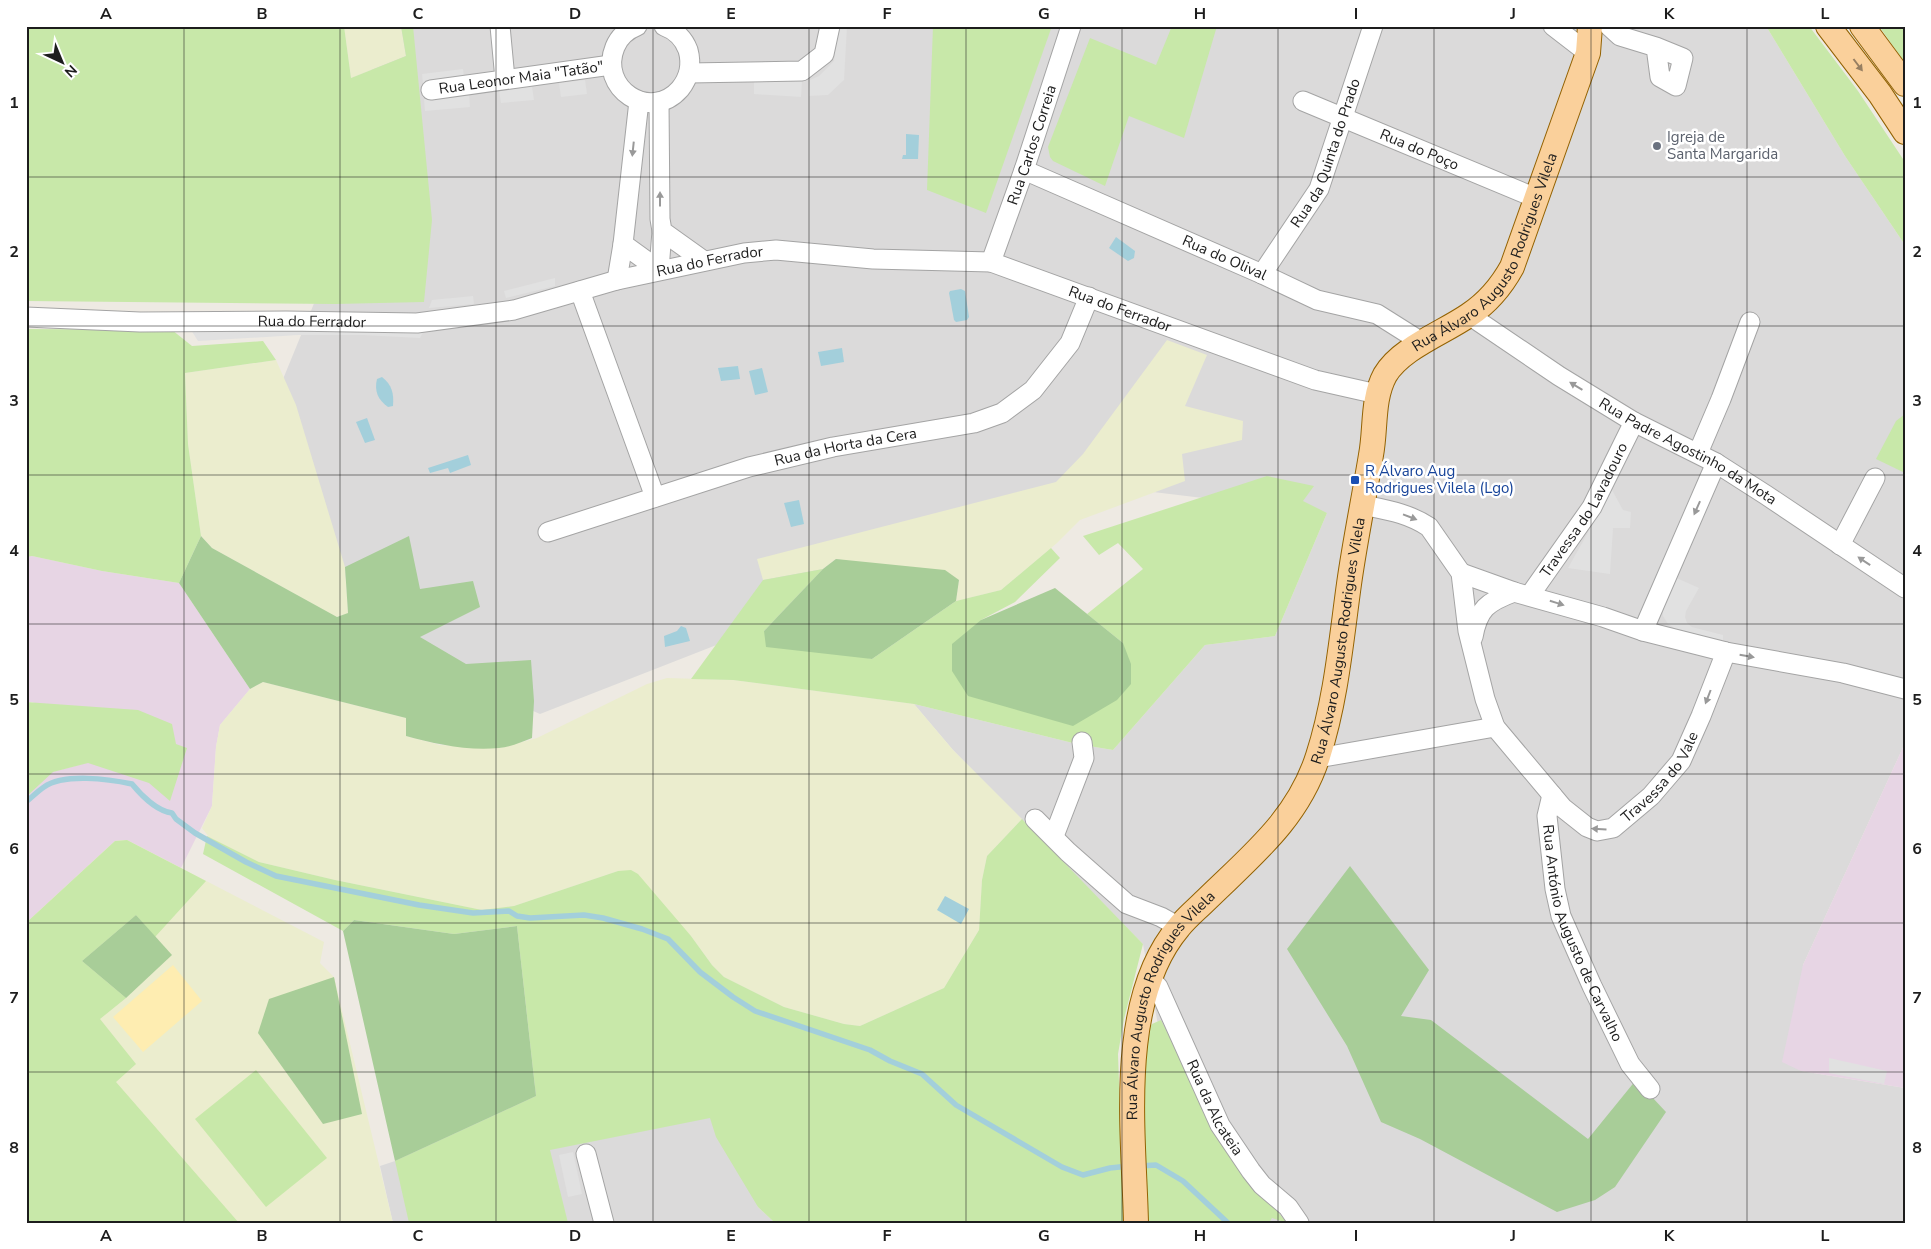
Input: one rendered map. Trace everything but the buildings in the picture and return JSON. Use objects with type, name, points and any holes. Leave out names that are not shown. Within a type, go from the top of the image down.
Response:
[{"type":"main road","points":[[1828,26],[1880,94],[1905,132]]},
{"type":"main road","points":[[1862,26],[1905,84]]},
{"type":"main road","name":"Rua Álvaro Augusto Rodrigues Vilela","points":[[1136,1223],[1132,1098],[1133,1058],[1139,1020],[1160,956],[1179,927],[1268,842],[1298,801],[1318,758],[1332,708],[1355,540],[1373,446],[1377,394],[1393,364],[1423,342],[1469,315],[1496,292],[1505,280],[1512,267],[1597,33]]},
{"type":"street","points":[[500,26],[506,79]]},
{"type":"street","points":[[637,26],[624,34],[616,43],[612,53],[613,77],[619,88],[628,96],[639,101],[659,102],[678,92],[685,83],[689,73],[690,60],[687,48],[680,36],[664,26]]},
{"type":"street","points":[[689,73],[802,71],[824,54],[830,26]]},
{"type":"street","name":"Rua Carlos Correia","points":[[991,262],[1024,170],[1071,26]]},
{"type":"street","name":"Rua da Quinta do Prado","points":[[1262,274],[1319,188],[1374,26]]},
{"type":"street","points":[[1552,26],[1620,36],[1656,47]]},
{"type":"street","name":"Rua Leonor Maia \"Tatão\"","points":[[431,90],[611,65]]},
{"type":"street","points":[[617,280],[623,244],[639,101]]},
{"type":"street","name":"Rua do Poço","points":[[1303,101],[1536,198]]},
{"type":"street","points":[[658,270],[662,231],[660,219],[659,102]]},
{"type":"street","name":"Rua do Olival","points":[[1024,170],[1317,300],[1377,314],[1423,342]]},
{"type":"street","points":[[662,231],[704,261]]},
{"type":"street","points":[[623,244],[658,270]]},
{"type":"street","name":"Rua do Ferrador","points":[[26,317],[140,322],[286,321],[417,323],[514,310],[617,280],[744,253],[776,250],[873,259],[991,262],[1315,380],[1377,394]]},
{"type":"street","points":[[580,291],[655,497]]},
{"type":"street","name":"Rua da Horta da Cera","points":[[548,532],[749,467],[833,448],[974,423],[1002,413],[1033,390],[1070,343],[1089,297]]},
{"type":"street","name":"Rua Padre Agostinho da Mota","points":[[1469,315],[1559,376],[1634,422],[1716,463],[1905,588]]},
{"type":"street","points":[[1698,453],[1750,322]]},
{"type":"street","name":"Travessa do Lavadouro","points":[[1522,593],[1592,507],[1634,422]]},
{"type":"street","points":[[1643,631],[1716,463]]},
{"type":"street","points":[[1840,545],[1875,478]]},
{"type":"street","points":[[1363,505],[1411,516],[1428,527],[1461,573],[1468,631],[1494,727],[1552,794]]},
{"type":"street","points":[[1461,573],[1643,631],[1726,652],[1843,673],[1905,689]]},
{"type":"street","points":[[1472,644],[1476,620],[1483,609],[1498,598],[1522,593]]},
{"type":"street","name":"Travessa do Vale","points":[[1552,794],[1568,812],[1587,827],[1597,831],[1613,828],[1651,796],[1681,761],[1726,652]]},
{"type":"street","points":[[1318,758],[1494,727]]},
{"type":"street","points":[[1054,836],[1084,758],[1082,742]]},
{"type":"street","name":"Rua António Augusto de Carvalho","points":[[1552,794],[1547,816],[1555,889],[1561,916],[1630,1064],[1650,1089]]},
{"type":"street","points":[[1035,819],[1068,852],[1127,904],[1161,917],[1179,927]]},
{"type":"street","name":"Rua da Alcateia","points":[[1151,979],[1158,987],[1220,1124],[1262,1185],[1288,1207],[1299,1223]]},
{"type":"street","points":[[586,1154],[604,1223]]},
{"type":"shaded area","points":[[382,26],[1766,26],[1845,156],[1905,245],[1905,743],[1803,965],[1801,1071],[1905,1088],[1905,1223],[1259,1223],[1185,1170],[1143,944],[953,750],[914,704],[1077,744],[1113,750],[1205,645],[1275,636],[1327,513],[1078,483],[719,644],[540,714],[365,637],[281,384],[315,301]]},
{"type":"shaded area","points":[[838,26],[847,26],[844,80],[828,95],[809,96],[810,80],[819,76],[834,61]]},
{"type":"shaded area","points":[[463,69],[464,78],[423,83],[422,74]]},
{"type":"shaded area","points":[[754,78],[802,81],[801,97],[754,94]]},
{"type":"shaded area","points":[[585,80],[587,94],[561,97],[559,83]]},
{"type":"shaded area","points":[[532,87],[534,100],[501,103],[499,90]]},
{"type":"shaded area","points":[[469,94],[470,107],[425,111],[424,99]]},
{"type":"shaded area","points":[[555,278],[555,286],[506,298],[504,291]]},
{"type":"shaded area","points":[[473,296],[474,304],[429,308],[432,300]]},
{"type":"shaded area","points":[[425,328],[420,338],[362,335],[298,335],[198,341],[191,330]]},
{"type":"shaded area","points":[[1612,490],[1623,510],[1631,512],[1630,528],[1613,528],[1610,574],[1568,568]]},
{"type":"shaded area","points":[[32,556],[102,571],[179,583],[250,689],[220,725],[216,747],[212,806],[181,868],[127,840],[115,841],[26,923],[26,797],[52,772],[90,762],[186,748],[32,702],[26,702],[26,557]]},
{"type":"shaded area","points":[[1672,576],[1699,588],[1686,611],[1687,623],[1692,627],[1723,635],[1723,640],[1679,631],[1668,624],[1663,616],[1662,604]]},
{"type":"shaded area","points":[[1905,743],[1905,1088],[1801,1071],[1782,1062],[1803,965]]},
{"type":"shaded area","points":[[684,1010],[758,1207],[775,1223],[393,1223],[380,1166],[395,1161]]},
{"type":"shaded area","points":[[1829,1058],[1887,1071],[1884,1084],[1829,1073]]},
{"type":"shaded area","points":[[573,1152],[582,1194],[568,1197],[559,1155]]},
{"type":"green space","points":[[26,26],[344,26],[351,78],[406,56],[401,26],[413,26],[432,220],[424,302],[335,304],[26,301]]},
{"type":"green space","points":[[344,26],[401,26],[406,56],[351,78]]},
{"type":"green space","points":[[933,26],[1052,26],[986,213],[927,190]]},
{"type":"green space","points":[[1172,26],[1217,26],[1184,138],[1129,116],[1105,186],[1053,161],[1048,147],[1090,38],[1156,65]]},
{"type":"green space","points":[[1766,26],[1809,26],[1858,91],[1905,162],[1905,245],[1845,156]]},
{"type":"green space","points":[[1879,26],[1905,26],[1905,63]]},
{"type":"green space","points":[[26,329],[172,330],[192,346],[263,341],[276,360],[185,373],[188,444],[201,536],[179,583],[102,571],[32,556],[26,557]]},
{"type":"green space","points":[[1167,340],[1207,355],[1185,406],[1243,421],[1242,440],[1182,454],[1185,481],[1080,520],[1057,543],[1001,590],[956,601],[959,580],[836,559],[823,569],[763,580],[757,559],[1056,482],[1083,454]]},
{"type":"green space","points":[[276,360],[296,405],[345,567],[348,614],[336,617],[212,548],[201,536],[188,444],[185,373]]},
{"type":"green space","points":[[1905,414],[1905,473],[1876,459],[1896,421]]},
{"type":"green space","points":[[1267,476],[1314,486],[1303,501],[1327,513],[1275,636],[1205,645],[1113,750],[1077,744],[914,704],[733,680],[691,679],[763,580],[823,569],[764,631],[872,659],[956,601],[1001,590],[1051,548],[1060,558],[1015,602],[981,620],[1123,643],[1087,614],[1143,569],[1118,543],[1099,555],[1083,536]]},
{"type":"green space","points":[[201,536],[212,548],[337,617],[348,613],[345,567],[409,536],[420,589],[473,581],[480,607],[420,637],[466,664],[531,660],[534,701],[532,738],[499,748],[463,748],[406,736],[406,718],[263,682],[250,689],[179,583]]},
{"type":"green space","points":[[836,559],[945,570],[959,580],[956,601],[872,659],[766,647],[764,631],[823,569]]},
{"type":"green space","points":[[1055,588],[1123,643],[1131,664],[1131,684],[1117,700],[1073,726],[968,696],[952,671],[952,644],[981,620]]},
{"type":"green space","points":[[667,678],[733,680],[914,704],[953,750],[1022,819],[987,856],[982,880],[979,930],[944,988],[860,1026],[844,1024],[784,1007],[724,977],[712,965],[691,936],[618,871],[514,906],[482,910],[335,880],[259,862],[209,837],[202,828],[212,806],[216,747],[220,725],[250,689],[263,682],[406,718],[406,736],[440,745],[500,748],[537,738],[647,684]]},
{"type":"green space","points":[[26,702],[138,710],[172,724],[176,744],[187,748],[170,801],[149,783],[88,763],[53,772],[26,797]]},
{"type":"green space","points":[[1022,819],[1143,944],[1124,1019],[1118,1054],[1124,1223],[775,1223],[758,1207],[716,1137],[710,1118],[550,1150],[568,1223],[409,1223],[395,1161],[536,1096],[517,926],[454,934],[354,920],[343,931],[203,854],[207,836],[259,862],[335,880],[482,910],[514,906],[618,871],[631,870],[638,874],[691,936],[712,965],[724,977],[784,1007],[844,1024],[860,1026],[944,988],[979,930],[982,880],[987,856]]},
{"type":"green space","points":[[127,840],[324,942],[320,963],[334,977],[393,1223],[26,1223],[26,923],[115,841]]},
{"type":"green space","points":[[127,840],[206,881],[155,937],[136,915],[82,961],[126,998],[100,1019],[136,1064],[116,1082],[239,1223],[26,1223],[26,923],[115,841]]},
{"type":"green space","points":[[1350,866],[1429,970],[1401,1016],[1431,1020],[1588,1139],[1636,1080],[1666,1112],[1615,1187],[1595,1200],[1557,1212],[1420,1139],[1381,1122],[1347,1046],[1287,949]]},
{"type":"green space","points":[[136,915],[172,955],[126,998],[82,961]]},
{"type":"green space","points":[[354,920],[454,934],[517,926],[536,1096],[395,1161],[343,931]]},
{"type":"green space","points":[[334,977],[362,1114],[323,1124],[258,1033],[269,999]]},
{"type":"green space","points":[[1161,1020],[1226,1149],[1287,1223],[1272,1218],[1269,1223],[1145,1223],[1144,1037],[1152,1024]]},
{"type":"green space","points":[[256,1070],[327,1158],[266,1207],[195,1119]]},
{"type":"sand","points":[[173,965],[202,1001],[143,1052],[113,1017]]},
{"type":"water","points":[[906,134],[919,135],[918,159],[902,159],[903,155],[906,155]]},
{"type":"water","points":[[1116,237],[1135,251],[1134,258],[1128,261],[1109,248]]},
{"type":"water","points":[[961,289],[965,291],[969,317],[967,320],[956,322],[949,293],[950,291]]},
{"type":"water","points":[[842,348],[844,362],[821,366],[818,352]]},
{"type":"water","points":[[738,366],[740,379],[721,381],[718,368]]},
{"type":"water","points":[[762,368],[768,392],[755,395],[749,371]]},
{"type":"water","points":[[382,377],[392,390],[393,406],[388,407],[378,395],[377,379]]},
{"type":"water","points":[[367,418],[375,440],[365,443],[356,422]]},
{"type":"water","points":[[468,455],[471,465],[450,473],[448,468],[430,473],[428,468]]},
{"type":"water","points":[[799,500],[804,524],[791,527],[784,503]]},
{"type":"water","points":[[681,626],[686,628],[690,641],[665,647],[664,636],[677,631]]},
{"type":"water","points":[[945,896],[969,909],[961,924],[937,910]]},
{"type":"waterway","points":[[26,802],[44,787],[63,780],[87,778],[132,784],[150,802],[166,812],[172,813],[176,819],[195,833],[246,862],[276,876],[419,905],[473,913],[509,911],[517,916],[530,918],[584,915],[603,918],[642,929],[668,939],[700,972],[755,1011],[870,1050],[890,1061],[922,1074],[956,1105],[1062,1167],[1083,1175],[1110,1168],[1129,1166]]},
{"type":"waterway","points":[[1139,1166],[1156,1165],[1183,1181],[1228,1223]]},
{"type":"place","name":"Igreja de Santa Margarida","points":[[1657,146]]},
{"type":"place","name":"R Álvaro Aug Rodrigues Vilela (Lgo)","points":[[1355,480]]}]
